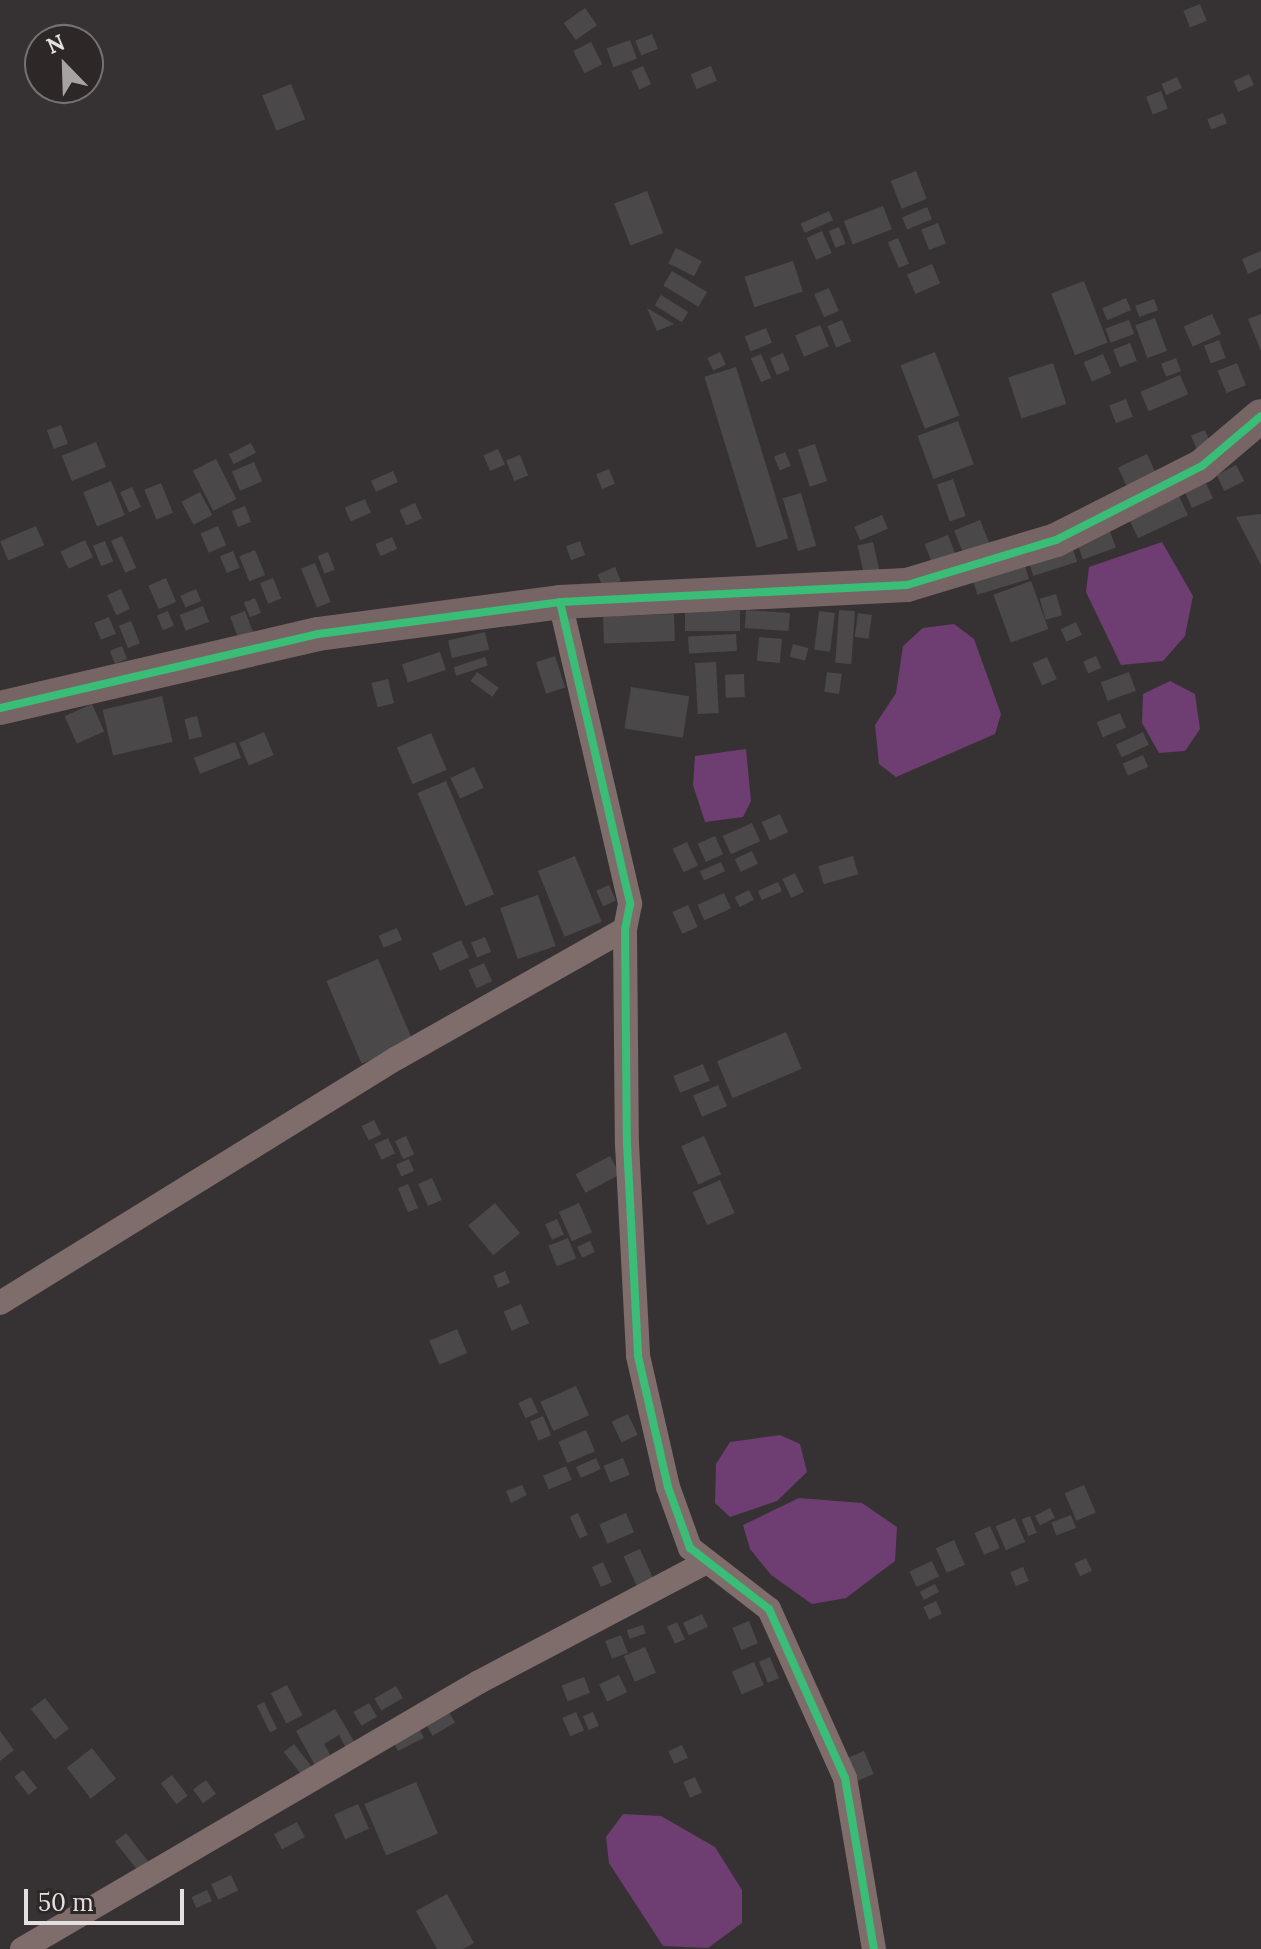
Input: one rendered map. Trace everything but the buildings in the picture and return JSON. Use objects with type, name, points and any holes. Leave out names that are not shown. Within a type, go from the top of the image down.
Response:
[{"type":"street","points":[[0,708],[318,634],[560,602],[907,585],[1056,540],[1202,466],[1261,416]]},
{"type":"street","points":[[560,602],[630,904],[625,929],[627,1144],[638,1356],[668,1487],[690,1548],[769,1609],[845,1778],[874,1949]]},
{"type":"street","points":[[0,1303],[397,1058],[625,929]]},
{"type":"street","points":[[22,1949],[479,1682],[707,1562]]},
{"type":"shaded area","points":[[1162,542],[1193,596],[1185,636],[1163,661],[1121,665],[1086,592],[1089,567]]},
{"type":"shaded area","points":[[954,624],[974,639],[1001,714],[995,734],[896,777],[879,764],[875,725],[896,693],[903,646],[923,628]]},
{"type":"shaded area","points":[[1170,681],[1195,694],[1200,729],[1185,751],[1159,753],[1142,723],[1143,694]]},
{"type":"shaded area","points":[[746,749],[751,801],[743,817],[705,822],[693,785],[695,756]]},
{"type":"shaded area","points":[[780,1435],[800,1444],[807,1472],[777,1501],[730,1517],[715,1503],[716,1464],[730,1442]]},
{"type":"shaded area","points":[[799,1498],[862,1503],[897,1527],[895,1561],[846,1598],[812,1604],[771,1575],[750,1549],[743,1525]]},
{"type":"shaded area","points":[[623,1814],[661,1816],[715,1847],[742,1890],[742,1923],[708,1948],[663,1946],[609,1863],[606,1837]]},
{"type":"cycle path","points":[[0,708],[318,634],[560,602],[907,585],[1056,540],[1202,466],[1261,416]]},
{"type":"cycle path","points":[[560,602],[630,904],[625,929],[627,1144],[638,1356],[668,1487],[690,1548],[769,1609],[845,1778],[874,1949]]}]
